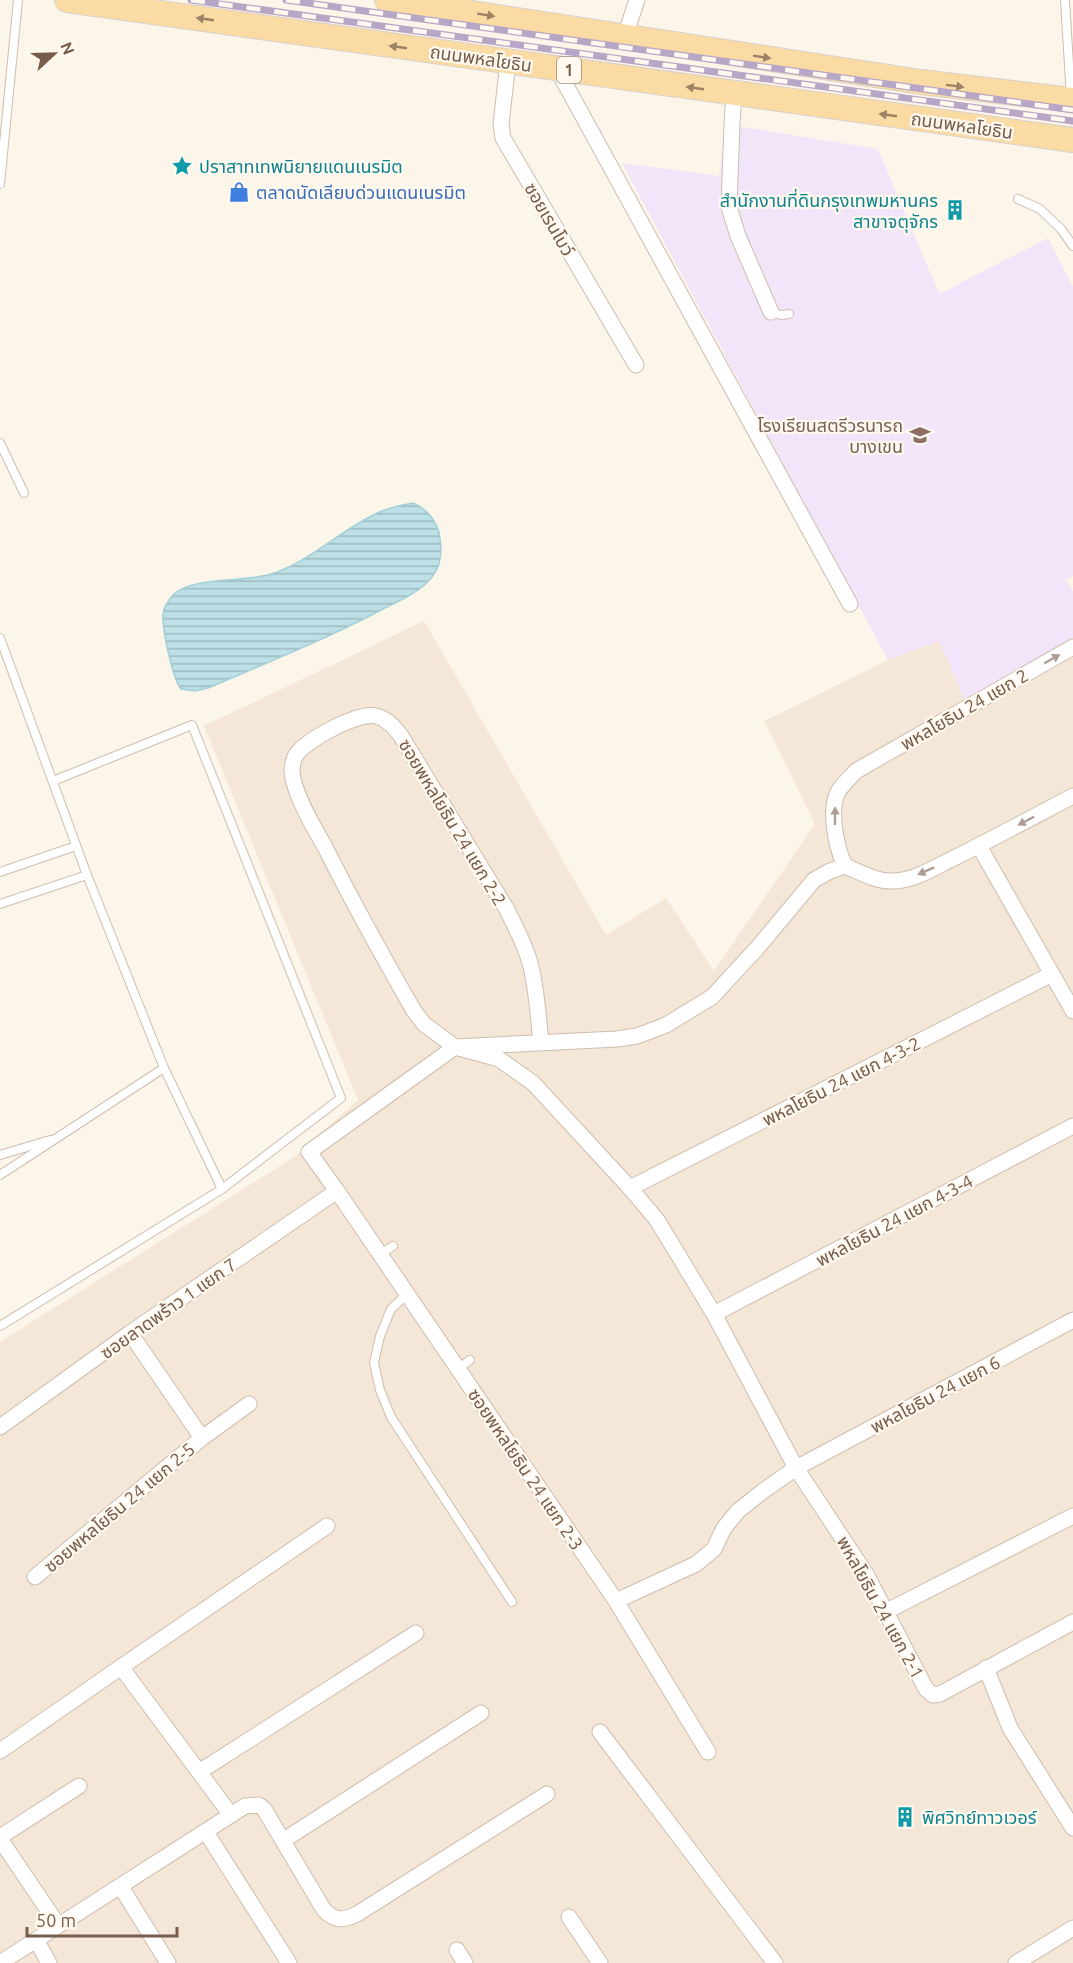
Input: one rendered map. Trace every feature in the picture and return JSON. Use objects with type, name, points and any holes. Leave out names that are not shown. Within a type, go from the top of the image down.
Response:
[{"type":"main road","name":"ถนนพหลโยธิน","points":[[67,0],[1072,141]]},
{"type":"main road","name":"ถนนพหลโยธิน","points":[[387,0],[921,82],[1072,100]]},
{"type":"main road","points":[[1072,100],[1072,141]]},
{"type":"street","points":[[625,36],[636,0]]},
{"type":"street","name":"ซอยเรนโบว์","points":[[508,62],[501,124],[503,138],[636,365]]},
{"type":"street","points":[[556,69],[850,604]]},
{"type":"street","points":[[734,94],[729,207],[738,236],[771,312]]},
{"type":"street","name":"พหลโยธิน 24 แยก 2","points":[[845,866],[840,855],[834,812],[838,791],[856,771],[1073,647]]},
{"type":"street","name":"ซอยพหลโยธิน 24 แยก 2-2","points":[[454,1047],[424,1024],[414,1011],[344,884],[308,815],[294,782],[292,767],[296,755],[315,738],[335,727],[369,716],[389,722],[401,736],[506,908],[530,961],[535,983],[541,1042]]},
{"type":"street","points":[[454,1047],[637,1036],[666,1024],[712,997],[814,880],[830,871],[845,866],[880,880],[896,881],[918,875],[979,846],[1073,796]]},
{"type":"street","points":[[979,846],[1073,1011]]},
{"type":"street","name":"พหลโยธิน 24 แยก 4-3-2","points":[[630,1188],[1052,974]]},
{"type":"street","name":"พหลโยธิน 24 แยก 2-1","points":[[454,1047],[499,1059],[533,1083],[657,1220],[714,1314],[796,1468],[861,1565],[926,1689],[933,1695],[940,1694],[1073,1622]]},
{"type":"street","name":"ซอยพหลโยธิน 24 แยก 2-3","points":[[454,1047],[309,1152],[337,1191],[386,1250],[407,1294],[464,1365],[616,1601],[708,1752]]},
{"type":"street","name":"พหลโยธิน 24 แยก 4-3-4","points":[[714,1314],[1073,1126]]},
{"type":"street","name":"ซอยลาดพร้าว 1 แยก 7","points":[[0,1427],[130,1333],[337,1191]]},
{"type":"street","name":"พหลโยธิน 24 แยก 6","points":[[616,1601],[696,1564],[714,1549],[724,1528],[738,1511],[796,1468],[1073,1320]]},
{"type":"street","name":"ซอยพหลโยธิน 24 แยก 2-5","points":[[130,1333],[202,1437]]},
{"type":"street","name":"ซอยพหลโยธิน 24 แยก 2-5","points":[[35,1577],[202,1437],[249,1404]]},
{"type":"street","points":[[885,1612],[1073,1516]]},
{"type":"street","points":[[0,1751],[327,1526]]},
{"type":"street","points":[[199,1772],[416,1633]]},
{"type":"street","points":[[121,1667],[231,1815]]},
{"type":"street","points":[[986,1668],[1010,1728],[1067,1804],[1073,1828]]},
{"type":"street","points":[[284,1840],[481,1713]]},
{"type":"street","points":[[600,1732],[775,1963]]},
{"type":"street","points":[[58,1925],[0,1838],[79,1786]]},
{"type":"street","points":[[0,1963],[245,1806],[259,1805],[264,1809],[324,1910],[338,1920],[348,1919],[548,1794]]},
{"type":"street","points":[[206,1832],[289,1963]]},
{"type":"street","points":[[121,1887],[168,1963]]},
{"type":"street","points":[[569,1917],[600,1963]]},
{"type":"street","points":[[1016,1963],[1073,1928]]},
{"type":"street","points":[[36,1940],[49,1963]]},
{"type":"lane","points":[[0,184],[18,0]]},
{"type":"lane","points":[[1065,0],[1072,100]]},
{"type":"lane","points":[[1018,199],[1040,209],[1073,246]]},
{"type":"lane","points":[[771,312],[781,315],[789,314]]},
{"type":"lane","points":[[0,444],[24,493]]},
{"type":"lane","points":[[0,638],[87,875],[164,1068],[222,1189]]},
{"type":"lane","points":[[0,1326],[222,1189],[341,1098],[192,725],[53,781]]},
{"type":"lane","points":[[0,872],[76,846]]},
{"type":"lane","points":[[0,904],[87,875]]},
{"type":"lane","points":[[0,1175],[164,1068]]},
{"type":"lane","points":[[0,1155],[61,1136]]},
{"type":"lane","points":[[407,1294],[391,1309],[380,1336],[374,1363],[380,1390],[391,1417],[512,1602]]},
{"type":"shaded area","name":"โรงเรียนสตรีวรนารถ บางเขน","points":[[726,124],[878,149],[939,294],[1048,238],[1073,287],[1073,576],[1066,579],[1073,592],[1073,640],[965,701],[939,641],[888,660],[622,163],[719,176]]},
{"type":"shaded area","points":[[424,621],[606,935],[666,898],[714,971],[815,824],[764,721],[888,660],[939,640],[1073,640],[1073,1963],[0,1963],[0,1342],[294,1157],[358,1100],[204,726]]},
{"type":"water","points":[[413,503],[427,512],[434,521],[441,543],[437,568],[422,587],[403,599],[340,630],[208,688],[195,691],[181,689],[171,664],[163,621],[165,606],[174,594],[183,588],[206,582],[271,574],[300,561],[382,511]]},
{"type":"railway","points":[[191,0],[1073,121]]},
{"type":"railway","points":[[286,0],[1073,110]]},
{"type":"place","name":"ปราสาทเทพนิยายแดนเนรมิต","points":[[182,166]]},
{"type":"place","name":"ตลาดนัดเลียบด่วนแดนเนรมิต","points":[[239,192]]},
{"type":"place","name":"สำนักงานที่ดินกรุงเทพมหานคร สาขาจตุจักร","points":[[955,210]]},
{"type":"place","name":"โรงเรียนสตรีวรนารถ บางเขน","points":[[920,435]]},
{"type":"place","name":"พิศวิทย์ทาวเวอร์","points":[[905,1817]]}]
